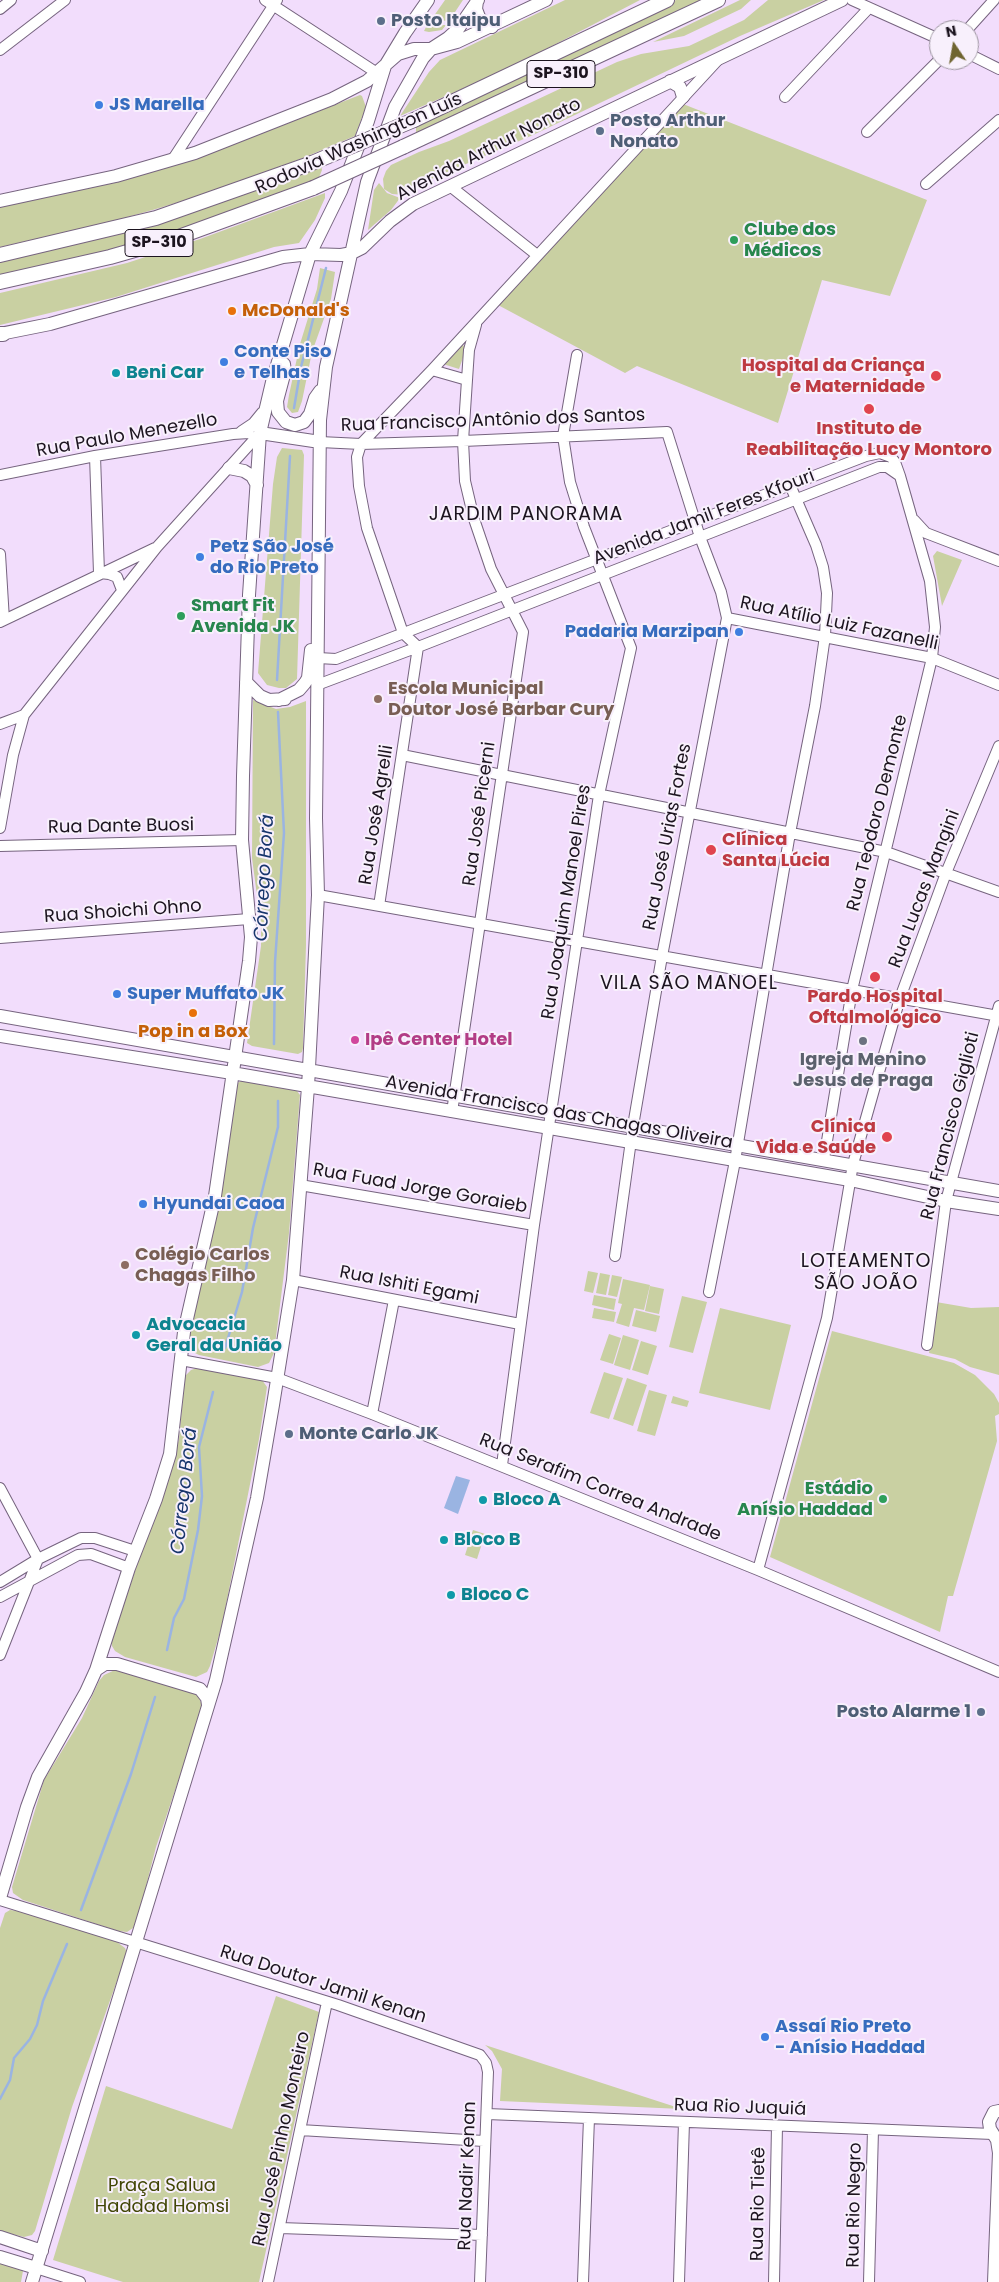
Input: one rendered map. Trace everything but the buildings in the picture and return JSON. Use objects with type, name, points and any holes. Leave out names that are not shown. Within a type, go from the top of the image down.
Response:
[{"type":"highway","name":"Rodovia Washington Luís","points":[[0,255],[156,218],[312,163],[414,120],[666,0]]},
{"type":"highway","name":"Rodovia Washington Luís","points":[[0,282],[110,257],[173,239],[313,188],[718,0]]},
{"type":"main road","points":[[0,1899],[27,1807],[38,1777],[86,1692],[96,1670],[129,1568],[156,1499],[170,1454],[185,1324],[215,1196],[249,960],[249,919],[242,840],[249,595],[260,433],[272,382],[282,354],[310,254],[341,190],[368,121],[381,69],[428,0]]},
{"type":"main road","points":[[0,201],[116,176],[195,153],[332,99],[367,81],[398,54],[417,49],[431,49],[457,42],[546,0]]},
{"type":"main road","name":"Avenida Arthur Nonato","points":[[352,253],[362,248],[390,221],[412,204],[842,0]]},
{"type":"main road","points":[[477,1],[476,9],[479,17],[484,23],[492,27]]},
{"type":"main road","points":[[32,2282],[216,1680],[257,1498],[278,1378],[293,1280],[308,1087],[318,895],[316,818],[320,420],[324,386],[367,182],[395,107],[408,81],[431,49],[458,29],[477,1]]},
{"type":"main road","points":[[670,81],[680,86],[683,97]]},
{"type":"main road","points":[[1,334],[50,324],[263,261],[310,254],[341,255],[352,253]]},
{"type":"main road","points":[[282,354],[285,371],[277,401],[278,412],[286,422],[295,425],[306,420],[315,398],[324,386]]},
{"type":"main road","points":[[242,432],[254,424],[267,407]]},
{"type":"main road","points":[[260,433],[320,442]]},
{"type":"main road","points":[[229,468],[244,470],[252,476],[257,485]]},
{"type":"main road","points":[[279,700],[299,690],[308,678],[310,653],[318,629]]},
{"type":"main road","points":[[246,682],[260,696],[270,700],[279,700],[299,695],[317,684]]},
{"type":"main road","name":"Avenida Francisco das Chagas Oliveira","points":[[0,1016],[853,1164],[950,1184],[999,1191]]},
{"type":"main road","name":"Avenida Francisco das Chagas Oliveira","points":[[0,1036],[232,1073],[850,1180],[946,1201],[999,1209]]},
{"type":"main road","points":[[202,1068],[206,1051]]},
{"type":"main road","points":[[105,1644],[108,1655],[117,1664]]},
{"type":"main road","points":[[96,1670],[105,1664],[117,1664],[200,1689],[207,1698],[208,1705]]},
{"type":"main road","points":[[200,1689],[216,1680]]},
{"type":"main road","points":[[994,2282],[999,2152],[997,2140],[989,2122],[997,2109]]},
{"type":"main road","points":[[0,2237],[42,2251]]},
{"type":"main road","points":[[0,2257],[36,2268]]},
{"type":"street","points":[[0,8],[12,0]]},
{"type":"street","points":[[0,50],[65,0]]},
{"type":"street","points":[[852,0],[929,35]]},
{"type":"street","points":[[173,159],[271,2],[381,69]]},
{"type":"street","points":[[976,20],[993,2]]},
{"type":"street","points":[[785,97],[869,8]]},
{"type":"street","points":[[418,647],[403,633],[367,528],[359,486],[357,457],[361,444],[477,322],[721,57]]},
{"type":"street","points":[[979,59],[999,69]]},
{"type":"street","points":[[867,132],[929,70]]},
{"type":"street","points":[[926,184],[999,120]]},
{"type":"street","points":[[450,186],[537,255]]},
{"type":"street","name":"Rua José Picerni","points":[[452,1112],[523,632],[503,595],[474,520],[465,481],[463,441],[469,350],[477,322]]},
{"type":"street","name":"Rua Joaquim Manoel Pires","points":[[502,1465],[534,1225],[598,795],[631,648],[598,558],[584,526],[570,482],[563,436],[577,355]]},
{"type":"street","points":[[432,370],[467,380]]},
{"type":"street","name":"Rua Paulo Menezello","points":[[0,475],[95,456],[242,432],[260,433]]},
{"type":"street","name":"Rua Francisco Antônio dos Santos","points":[[320,442],[361,444],[667,432]]},
{"type":"street","name":"Rua José Urias Fortes","points":[[615,1256],[633,1126],[662,956],[727,618],[721,592],[700,537],[667,432]]},
{"type":"street","points":[[0,828],[13,755],[24,715],[157,547],[260,433]]},
{"type":"street","name":"Avenida Jamil Feres Kfouri","points":[[318,658],[336,659],[875,454],[886,454],[891,457],[900,476]]},
{"type":"street","points":[[95,456],[99,573]]},
{"type":"street","name":"Avenida Jamil Feres Kfouri","points":[[317,684],[512,611],[880,467],[887,466],[900,476]]},
{"type":"street","name":"Rua Teodoro Demonte","points":[[824,1160],[852,990],[932,658],[935,627],[930,580],[900,476]]},
{"type":"street","points":[[709,1292],[735,1161],[790,833],[815,706],[825,636],[827,593],[823,567],[816,544],[790,485]]},
{"type":"street","points":[[913,519],[926,532],[940,539],[999,561]]},
{"type":"street","points":[[925,561],[929,546],[933,540],[940,539]]},
{"type":"street","points":[[0,554],[2,621],[99,573],[157,547]]},
{"type":"street","points":[[99,573],[117,577],[122,590]]},
{"type":"street","name":"Rua Atílio Luiz Fazanelli","points":[[727,618],[932,658],[999,685]]},
{"type":"street","name":"Rua José Agrelli","points":[[379,906],[418,647]]},
{"type":"street","points":[[0,724],[24,715]]},
{"type":"street","name":"Rua Lucas Mangini","points":[[758,1570],[827,1318],[853,1164],[900,998],[946,873],[999,746]]},
{"type":"street","points":[[402,755],[886,852],[999,892]]},
{"type":"street","name":"Rua Dante Buosi","points":[[0,846],[242,840]]},
{"type":"street","points":[[318,895],[852,990],[998,1012]]},
{"type":"street","name":"Rua Shoichi Ohno","points":[[0,938],[249,919]]},
{"type":"street","name":"Rua Francisco Giglioti","points":[[928,1345],[946,1201],[998,1012]]},
{"type":"street","name":"Rua Fuad Jorge Goraieb","points":[[300,1185],[534,1225]]},
{"type":"street","name":"Rua Ishiti Egami","points":[[293,1280],[520,1324]]},
{"type":"street","points":[[372,1414],[394,1300]]},
{"type":"street","name":"Rua Serafim Correa Andrade","points":[[181,1360],[278,1378],[502,1465],[999,1672]]},
{"type":"street","points":[[0,1488],[38,1559]]},
{"type":"street","points":[[0,1582],[38,1559],[81,1538],[95,1538],[135,1551]]},
{"type":"street","points":[[81,1538],[85,1554]]},
{"type":"street","points":[[0,1597],[69,1558],[85,1554],[129,1568]]},
{"type":"street","points":[[0,1655],[38,1559]]},
{"type":"street","name":"Rua Doutor Jamil Kenan","points":[[0,1899],[327,2002],[470,2050],[480,2056],[486,2063],[488,2072]]},
{"type":"street","name":"Rua José Pinho Monteiro","points":[[268,2282],[327,2002]]},
{"type":"street","name":"Rua Nadir Kenan","points":[[480,2282],[488,2072]]},
{"type":"street","name":"Rua Rio Juquiá","points":[[487,2114],[993,2134]]},
{"type":"street","points":[[583,2282],[589,2118]]},
{"type":"street","points":[[678,2282],[684,2122]]},
{"type":"street","name":"Rua Rio Tietê","points":[[774,2282],[777,2126]]},
{"type":"street","points":[[300,2130],[484,2141]]},
{"type":"street","name":"Rua Rio Negro","points":[[869,2282],[873,2130]]},
{"type":"street","points":[[280,2228],[482,2235]]},
{"type":"street","points":[[36,2268],[80,2282]]},
{"type":"green space","points":[[445,0],[463,0],[449,21],[431,20]]},
{"type":"green space","points":[[565,0],[640,0],[512,67],[400,116],[429,72],[440,60]]},
{"type":"green space","points":[[676,0],[703,0],[416,136],[416,125]]},
{"type":"green space","points":[[740,0],[751,0],[741,9],[684,36],[653,42]]},
{"type":"green space","points":[[768,0],[824,0],[740,36],[533,135],[415,186],[404,195],[392,194],[384,189],[383,179],[391,165],[449,141],[617,62],[641,54],[689,46],[744,20]]},
{"type":"green space","points":[[427,25],[446,25],[442,30],[429,32],[424,31]]},
{"type":"green space","points":[[360,95],[366,107],[355,136],[303,158],[205,194],[156,209],[110,222],[0,247],[0,207],[106,184],[200,157]]},
{"type":"green space","name":"Clube dos Médicos","points":[[683,104],[927,200],[890,296],[822,280],[778,423],[637,366],[625,373],[498,305]]},
{"type":"green space","points":[[321,165],[322,170],[318,180],[220,217],[107,252],[0,278],[0,260]]},
{"type":"green space","points":[[379,183],[387,193],[400,198],[391,210],[368,230],[374,190]]},
{"type":"green space","points":[[325,193],[325,198],[315,220],[299,243],[274,247],[116,297],[0,325],[0,293],[127,263],[200,239]]},
{"type":"green space","points":[[320,268],[335,272],[331,299],[312,352],[302,401],[298,412],[292,413],[287,407],[289,395],[300,344],[317,289]]},
{"type":"green space","points":[[463,345],[466,349],[459,369],[443,364],[458,346]]},
{"type":"green space","points":[[282,448],[302,450],[304,455],[297,679],[286,688],[267,685],[258,673],[273,484],[277,457]]},
{"type":"green space","points":[[937,551],[962,560],[942,606],[933,556]]},
{"type":"green space","points":[[253,700],[276,709],[290,707],[306,701],[306,945],[303,1048],[302,1052],[298,1054],[252,1046],[247,1043],[261,946],[261,926],[252,858]]},
{"type":"green space","points":[[241,1081],[297,1091],[300,1095],[289,1233],[274,1353],[269,1363],[258,1367],[199,1355],[191,1351],[188,1345],[236,1084]]},
{"type":"green space","points":[[588,1271],[598,1273],[593,1293],[584,1291]]},
{"type":"green space","points":[[600,1273],[610,1275],[606,1295],[596,1293]]},
{"type":"green space","points":[[612,1275],[622,1277],[617,1297],[608,1295]]},
{"type":"green space","points":[[623,1279],[650,1285],[644,1310],[634,1308],[629,1327],[616,1323],[622,1304],[618,1303]]},
{"type":"green space","points":[[650,1286],[664,1289],[659,1314],[645,1311]]},
{"type":"green space","points":[[594,1295],[616,1299],[614,1310],[592,1305]]},
{"type":"green space","points":[[682,1296],[707,1302],[693,1353],[669,1347]]},
{"type":"green space","points":[[936,1302],[971,1308],[999,1307],[999,1375],[970,1367],[955,1359],[929,1353]]},
{"type":"green space","points":[[594,1308],[616,1312],[614,1322],[592,1318]]},
{"type":"green space","points":[[720,1308],[791,1325],[770,1410],[699,1393]]},
{"type":"green space","points":[[636,1310],[660,1316],[656,1332],[632,1326]]},
{"type":"green space","name":"Estádio Anísio Haddad","points":[[832,1331],[954,1363],[975,1375],[994,1394],[999,1403],[999,1414],[995,1416],[997,1441],[953,1596],[948,1596],[940,1632],[770,1557]]},
{"type":"green space","points":[[609,1334],[621,1338],[613,1364],[600,1360]]},
{"type":"green space","points":[[623,1335],[639,1340],[630,1370],[614,1365]]},
{"type":"green space","points":[[641,1341],[657,1346],[648,1375],[632,1370]]},
{"type":"green space","points":[[197,1368],[262,1380],[267,1387],[259,1439],[222,1625],[207,1672],[196,1677],[125,1657],[115,1651],[112,1646],[112,1639],[170,1471],[179,1439],[185,1376],[191,1370]]},
{"type":"green space","points":[[604,1372],[623,1378],[609,1419],[590,1413]]},
{"type":"green space","points":[[627,1378],[647,1385],[633,1426],[613,1419]]},
{"type":"green space","points":[[649,1390],[667,1395],[655,1436],[637,1431]]},
{"type":"green space","points":[[673,1396],[689,1401],[687,1407],[671,1403]]},
{"type":"green space","points":[[473,1530],[485,1534],[477,1559],[465,1555]]},
{"type":"green space","points":[[115,1670],[193,1693],[198,1696],[203,1707],[156,1847],[138,1918],[133,1928],[127,1932],[118,1931],[23,1900],[13,1893],[12,1887],[44,1780],[82,1718],[99,1681],[104,1675]]},
{"type":"green space","points":[[10,1910],[19,1911],[117,1942],[125,1948],[127,1953],[72,2107],[35,2231],[32,2235],[24,2237],[0,2231],[0,1928],[5,1913]]},
{"type":"green space","name":"Praça Salua Haddad Homsi","points":[[276,1996],[319,2012],[259,2282],[123,2282],[53,2260],[106,2086],[232,2129]]},
{"type":"green space","points":[[485,2045],[682,2109],[500,2101],[502,2069],[492,2051]]},
{"type":"green space","points":[[0,2259],[23,2271],[21,2282],[0,2282]]},
{"type":"water","points":[[456,1476],[470,1480],[458,1514],[444,1508]]},
{"type":"waterway","name":"Córrego Borá","points":[[294,408],[301,367],[326,268]]},
{"type":"waterway","name":"Córrego Borá","points":[[277,680],[290,456]]},
{"type":"waterway","name":"Córrego Borá","points":[[274,1044],[275,962],[284,833],[278,712]]},
{"type":"waterway","name":"Córrego Borá","points":[[225,1348],[242,1292],[253,1228],[278,1127],[278,1101]]},
{"type":"waterway","name":"Córrego Borá","points":[[167,1650],[174,1618],[184,1599],[198,1530],[202,1496],[199,1447],[213,1392]]},
{"type":"waterway","name":"Córrego Borá","points":[[81,1910],[131,1774],[155,1697]]},
{"type":"waterway","name":"Córrego Borá","points":[[0,2099],[10,2080],[14,2058],[30,2039],[37,2025],[43,2001],[67,1944]]},
{"type":"place","name":"Posto Itaipu","points":[[381,21]]},
{"type":"place","name":"JS Marella","points":[[99,105]]},
{"type":"place","name":"Posto Arthur Nonato","points":[[600,131]]},
{"type":"place","name":"Clube dos Médicos","points":[[734,240]]},
{"type":"place","name":"McDonald's","points":[[232,311]]},
{"type":"place","name":"Conte Piso e Telhas","points":[[224,362]]},
{"type":"place","name":"Beni Car","points":[[116,373]]},
{"type":"place","name":"Hospital da Criança e Maternidade","points":[[936,376]]},
{"type":"place","name":"Instituto de Reabilitação Lucy Montoro","points":[[869,409]]},
{"type":"place","name":"Petz São José do Rio Preto","points":[[200,557]]},
{"type":"place","name":"Smart Fit Avenida JK","points":[[181,616]]},
{"type":"place","name":"Padaria Marzipan","points":[[739,632]]},
{"type":"place","name":"Escola Municipal Doutor José Barbar Cury","points":[[378,699]]},
{"type":"place","name":"Clínica Santa Lúcia","points":[[711,850]]},
{"type":"place","name":"Pardo Hospital Oftalmológico","points":[[875,977]]},
{"type":"place","name":"Super Muffato JK","points":[[117,994]]},
{"type":"place","name":"Pop in a Box","points":[[193,1013]]},
{"type":"place","name":"Ipê Center Hotel","points":[[355,1040]]},
{"type":"place","name":"Igreja Menino Jesus de Praga","points":[[863,1041]]},
{"type":"place","name":"Clínica Vida e Saúde","points":[[887,1137]]},
{"type":"place","name":"Hyundai Caoa","points":[[143,1204]]},
{"type":"place","name":"Colégio Carlos Chagas Filho","points":[[125,1265]]},
{"type":"place","name":"Advocacia Geral da União","points":[[136,1335]]},
{"type":"place","name":"Monte Carlo JK","points":[[289,1434]]},
{"type":"place","name":"Estádio Anísio Haddad","points":[[883,1499]]},
{"type":"place","name":"Bloco A","points":[[483,1500]]},
{"type":"place","name":"Bloco B","points":[[444,1540]]},
{"type":"place","name":"Bloco C","points":[[451,1595]]},
{"type":"place","name":"Posto Alarme 1","points":[[981,1712]]},
{"type":"place","name":"Assaí Rio Preto - Anísio Haddad","points":[[765,2037]]},
{"type":"district","name":"JARDIM PANORAMA","points":[[526,515]]},
{"type":"district","name":"VILA SÃO MANOEL","points":[[689,984]]},
{"type":"district","name":"LOTEAMENTO SÃO JOÃO","points":[[866,1273]]}]
